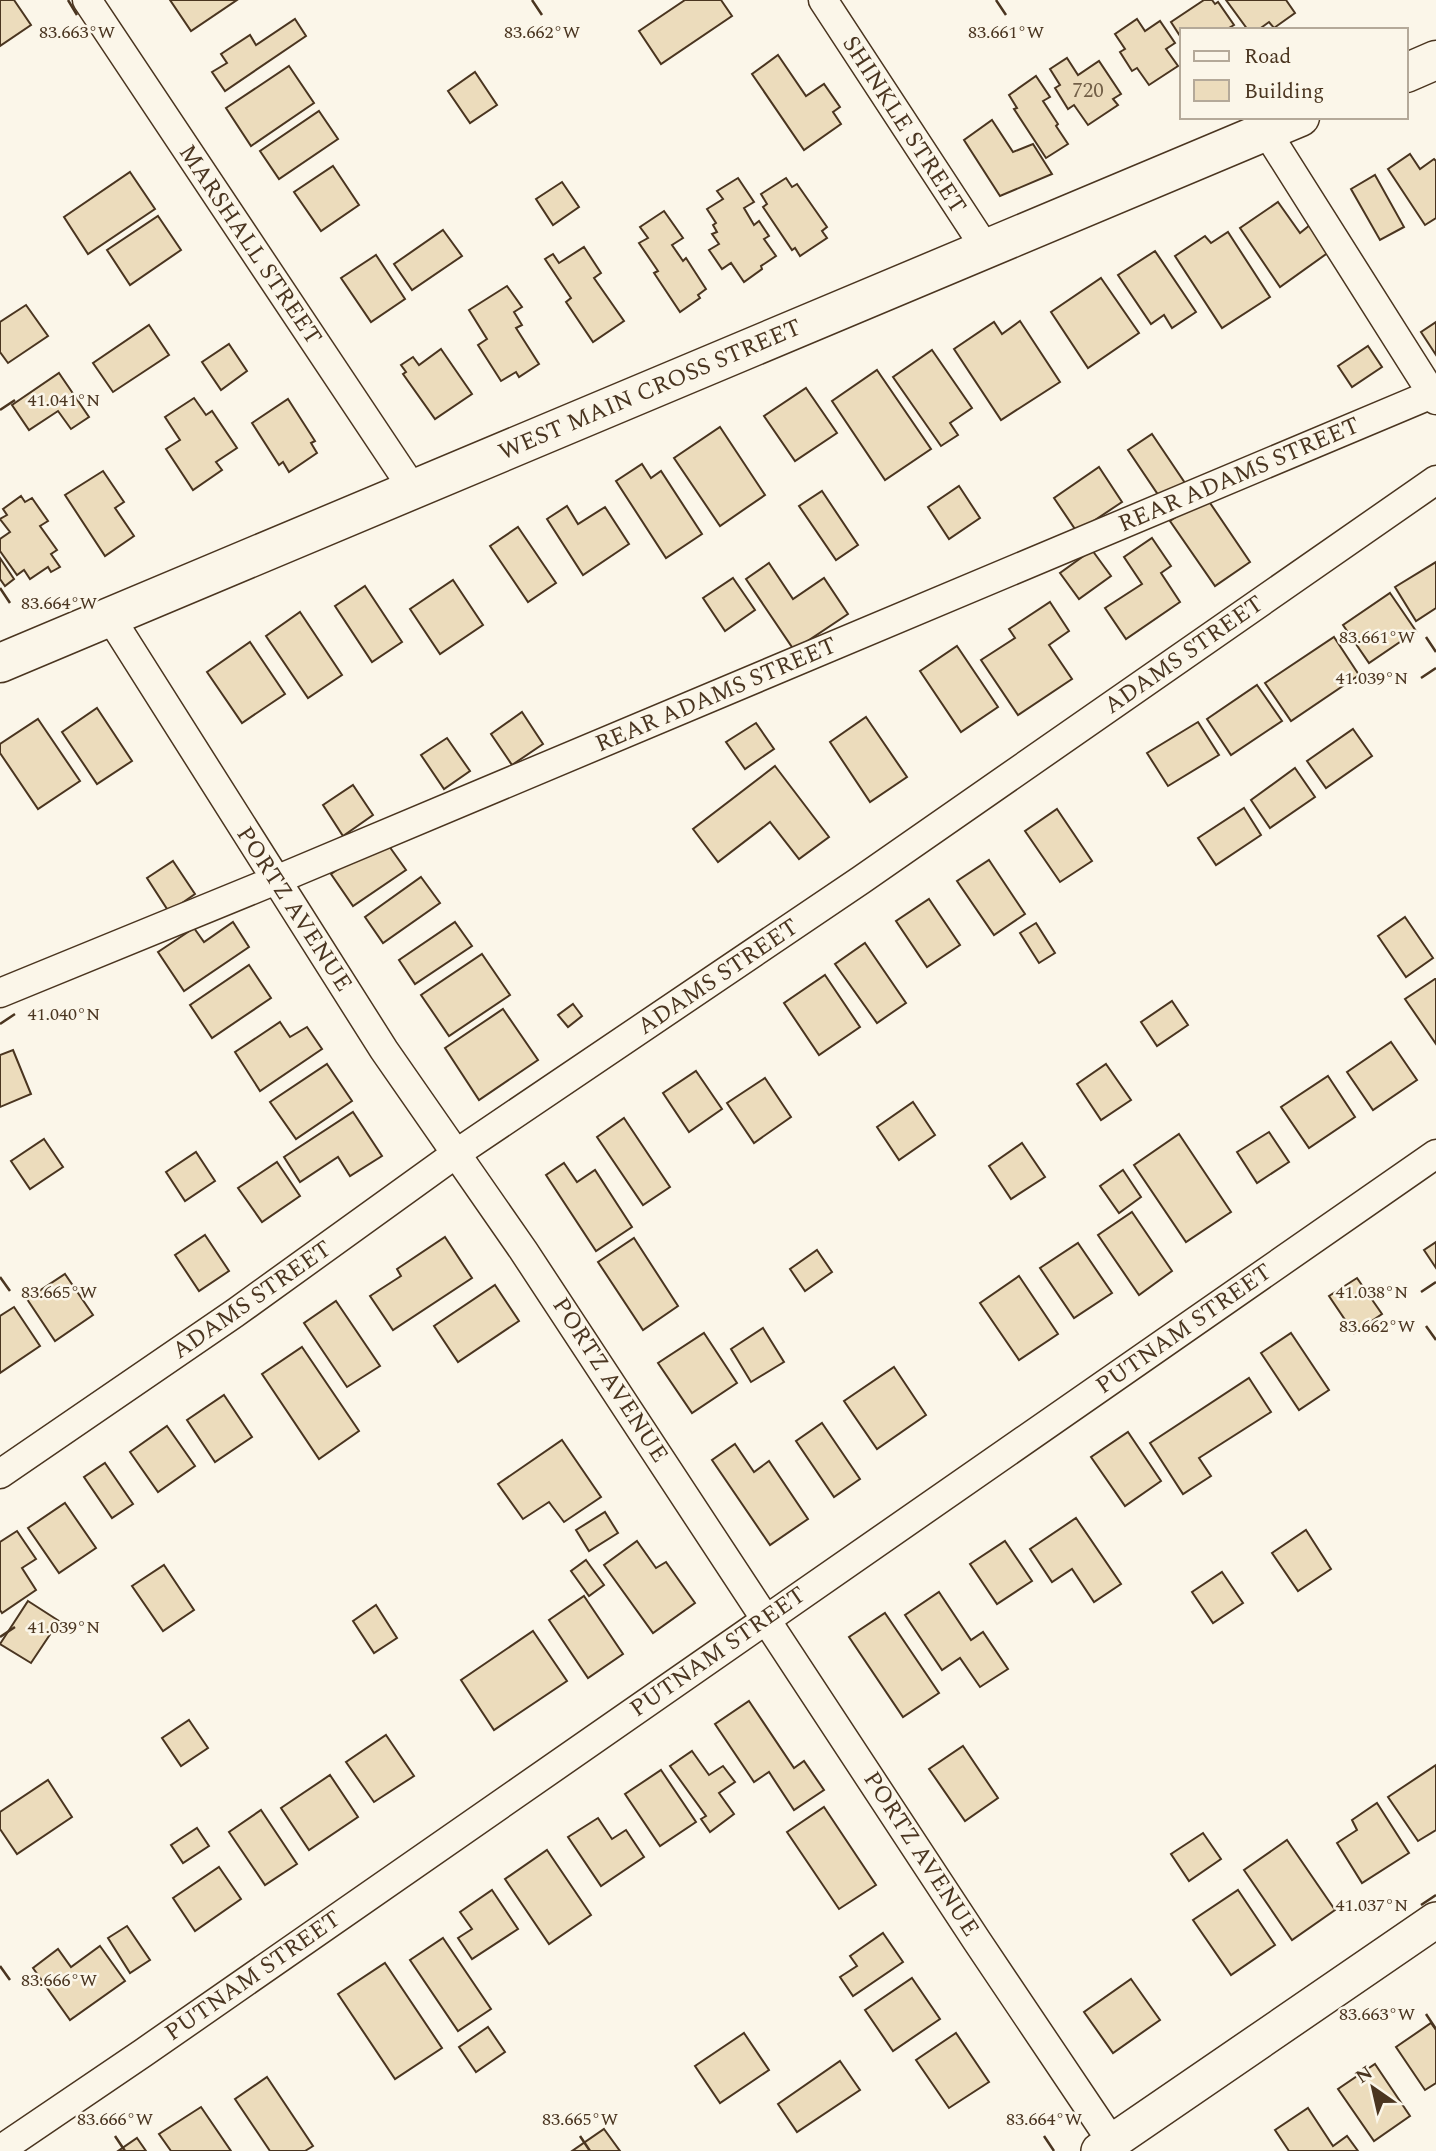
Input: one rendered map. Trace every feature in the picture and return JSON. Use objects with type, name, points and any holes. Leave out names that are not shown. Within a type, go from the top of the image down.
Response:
[{"type":"highway","points":[[1408,72],[1436,60]]},
{"type":"highway","name":"WEST MAIN CROSS STREET","points":[[0,663],[1283,124]]},
{"type":"street","name":"MARSHALL STREET","points":[[87,0],[414,489]]},
{"type":"street","name":"SHINKLE STREET","points":[[823,0],[986,249]]},
{"type":"street","points":[[1283,124],[1434,397]]},
{"type":"street","name":"REAR ADAMS STREET","points":[[0,993],[1434,397]]},
{"type":"street","name":"ADAMS STREET","points":[[0,1474],[235,1313],[457,1153],[861,880],[1436,480]]},
{"type":"street","name":"PORTZ AVENUE","points":[[110,617],[384,1049],[523,1250],[767,1618],[977,1941],[1105,2146]]},
{"type":"street","name":"PUTNAM STREET","points":[[0,2150],[1436,1154]]},
{"type":"street","points":[[1105,2146],[1436,1920]]},
{"type":"building","points":[[0,0],[14,0],[31,25],[0,46]]},
{"type":"building","points":[[170,0],[237,0],[191,31]]},
{"type":"building","points":[[685,0],[721,0],[732,16],[661,64],[639,31]]},
{"type":"building","points":[[1204,0],[1212,0],[1215,4],[1218,2],[1234,25],[1229,28],[1180,28],[1180,36],[1171,22]]},
{"type":"building","points":[[1226,0],[1286,0],[1295,13],[1274,28],[1269,22],[1261,28],[1247,28]]},
{"type":"building","points":[[295,19],[306,36],[225,91],[212,72],[227,63],[221,54],[250,35],[256,45]]},
{"type":"building","points":[[1137,19],[1145,31],[1160,21],[1175,43],[1166,49],[1178,66],[1149,85],[1137,68],[1132,71],[1120,52],[1125,49],[1115,34]]},
{"type":"building","points":[[778,55],[806,96],[824,84],[840,107],[833,112],[841,124],[804,150],[752,74]]},
{"type":"building","points":[[1067,58],[1078,75],[1099,61],[1121,94],[1113,99],[1118,105],[1088,125],[1074,105],[1068,109],[1055,88],[1060,85],[1050,69]]},
{"type":"building","points":[[289,66],[314,103],[251,146],[226,108]]},
{"type":"building","points":[[475,72],[497,105],[470,123],[448,91]]},
{"type":"building","points":[[1036,76],[1050,97],[1043,101],[1068,144],[1046,158],[1014,109],[1017,108],[1009,95]]},
{"type":"building","points":[[319,111],[338,139],[279,179],[260,151]]},
{"type":"building","points":[[992,120],[1013,152],[1033,144],[1052,174],[1000,196],[964,140]]},
{"type":"building","points":[[1410,154],[1420,169],[1434,159],[1436,161],[1436,218],[1425,225],[1388,169]]},
{"type":"building","points":[[333,166],[359,205],[321,231],[294,192]]},
{"type":"building","points":[[130,172],[155,209],[88,254],[64,217]]},
{"type":"building","points":[[1375,175],[1404,227],[1380,240],[1351,189]]},
{"type":"building","points":[[738,178],[754,202],[744,208],[754,225],[759,221],[769,236],[764,239],[776,256],[744,282],[731,263],[722,269],[709,250],[719,244],[712,234],[717,232],[713,225],[716,223],[707,209],[723,199],[717,191]]},
{"type":"building","points":[[786,178],[792,187],[797,184],[827,227],[822,231],[827,238],[800,256],[795,248],[792,250],[763,207],[767,204],[761,194]]},
{"type":"building","points":[[562,182],[579,207],[553,225],[536,199]]},
{"type":"building","points":[[1278,202],[1300,233],[1310,225],[1329,252],[1280,287],[1240,228]]},
{"type":"building","points":[[664,211],[683,238],[672,245],[683,261],[686,258],[706,289],[698,295],[700,298],[680,312],[654,273],[658,271],[639,243],[648,238],[640,227]]},
{"type":"building","points":[[158,216],[181,250],[130,285],[107,250]]},
{"type":"building","points":[[443,230],[462,256],[412,290],[394,264]]},
{"type":"building","points":[[1228,232],[1270,297],[1222,328],[1175,256],[1205,236],[1211,243]]},
{"type":"building","points":[[584,247],[601,273],[594,278],[624,321],[593,342],[566,302],[571,298],[545,259],[553,254],[559,263]]},
{"type":"building","points":[[1155,251],[1196,312],[1172,328],[1164,315],[1151,324],[1118,275]]},
{"type":"building","points":[[376,255],[405,299],[371,322],[341,278]]},
{"type":"building","points":[[1101,278],[1139,333],[1088,368],[1051,312]]},
{"type":"building","points":[[507,286],[522,307],[514,312],[522,325],[516,328],[539,364],[519,377],[516,372],[501,381],[478,345],[487,339],[469,310]]},
{"type":"building","points":[[26,305],[48,336],[8,363],[0,352],[0,322]]},
{"type":"building","points":[[1020,321],[1060,382],[1001,420],[954,349],[994,322],[1002,334]]},
{"type":"building","points":[[1436,322],[1436,355],[1421,332]]},
{"type":"building","points":[[149,325],[169,355],[113,392],[93,363]]},
{"type":"building","points":[[229,344],[247,371],[221,390],[202,362]]},
{"type":"building","points":[[1368,346],[1382,367],[1352,387],[1338,366]]},
{"type":"building","points":[[441,349],[472,394],[435,419],[403,374],[406,372],[401,365],[413,357],[419,365]]},
{"type":"building","points":[[932,350],[972,408],[950,423],[958,435],[941,446],[893,377]]},
{"type":"building","points":[[877,370],[931,449],[885,480],[832,401]]},
{"type":"building","points":[[59,373],[89,417],[71,429],[58,411],[29,430],[12,405]]},
{"type":"building","points":[[806,388],[837,433],[795,461],[764,416]]},
{"type":"building","points":[[194,398],[206,415],[212,411],[237,448],[216,462],[222,470],[193,490],[166,449],[180,440],[165,417]]},
{"type":"building","points":[[288,399],[315,441],[311,443],[317,453],[289,472],[283,462],[279,465],[252,423]]},
{"type":"building","points":[[720,427],[765,495],[720,526],[674,458]]},
{"type":"building","points":[[1152,434],[1185,483],[1161,499],[1128,450]]},
{"type":"building","points":[[642,464],[651,478],[661,471],[702,534],[666,558],[616,481]]},
{"type":"building","points":[[1099,467],[1122,502],[1077,532],[1054,498]]},
{"type":"building","points":[[103,471],[124,502],[115,508],[134,536],[105,556],[65,495]]},
{"type":"building","points":[[959,486],[980,518],[949,539],[928,507]]},
{"type":"building","points":[[822,491],[858,545],[836,560],[799,506]]},
{"type":"building","points":[[21,496],[25,502],[32,498],[48,521],[40,526],[57,550],[51,554],[60,567],[51,572],[48,567],[30,579],[24,570],[17,575],[0,551],[0,539],[10,532],[0,519],[7,515],[3,509]]},
{"type":"building","points":[[1206,497],[1250,562],[1215,586],[1170,521]]},
{"type":"building","points":[[567,506],[578,524],[605,507],[629,544],[583,575],[547,519]]},
{"type":"building","points":[[518,527],[556,583],[528,602],[490,546]]},
{"type":"building","points":[[1152,538],[1171,566],[1161,573],[1180,602],[1126,639],[1105,608],[1142,584],[1124,557]]},
{"type":"building","points":[[1092,550],[1111,576],[1079,599],[1060,573]]},
{"type":"building","points":[[0,558],[14,579],[5,586],[0,579]]},
{"type":"building","points":[[1436,562],[1436,608],[1416,621],[1395,587]]},
{"type":"building","points":[[769,563],[793,599],[824,578],[848,614],[794,650],[746,579]]},
{"type":"building","points":[[733,578],[755,610],[725,631],[703,598]]},
{"type":"building","points":[[453,580],[483,625],[440,654],[410,609]]},
{"type":"building","points":[[365,586],[402,642],[372,662],[335,606]]},
{"type":"building","points":[[1390,593],[1416,631],[1369,663],[1343,625]]},
{"type":"building","points":[[1050,602],[1069,631],[1049,645],[1072,679],[1018,715],[981,660],[1015,638],[1009,629]]},
{"type":"building","points":[[300,612],[342,675],[308,698],[266,636]]},
{"type":"building","points":[[1334,637],[1359,675],[1291,721],[1265,683]]},
{"type":"building","points":[[250,642],[285,694],[242,723],[207,672]]},
{"type":"building","points":[[957,646],[998,707],[961,732],[920,671]]},
{"type":"building","points":[[1257,685],[1282,721],[1231,755],[1207,719]]},
{"type":"building","points":[[97,708],[132,761],[97,784],[62,732]]},
{"type":"building","points":[[522,712],[543,744],[512,765],[491,734]]},
{"type":"building","points":[[866,717],[907,777],[870,802],[830,742]]},
{"type":"building","points":[[38,719],[80,781],[38,809],[0,753],[0,744]]},
{"type":"building","points":[[1198,722],[1219,755],[1168,786],[1147,753]]},
{"type":"building","points":[[756,723],[774,749],[745,769],[726,742]]},
{"type":"building","points":[[1353,729],[1372,756],[1326,788],[1307,761]]},
{"type":"building","points":[[447,738],[470,771],[444,789],[421,755]]},
{"type":"building","points":[[775,766],[829,837],[799,859],[770,822],[718,862],[693,829]]},
{"type":"building","points":[[1295,768],[1315,797],[1270,828],[1251,800]]},
{"type":"building","points":[[353,785],[373,815],[343,836],[323,805]]},
{"type":"building","points":[[1244,808],[1261,835],[1216,865],[1198,838]]},
{"type":"building","points":[[1057,809],[1092,861],[1060,882],[1025,831]]},
{"type":"building","points":[[384,839],[406,870],[353,906],[331,874]]},
{"type":"building","points":[[989,860],[1025,914],[994,935],[957,881]]},
{"type":"building","points":[[173,861],[195,894],[169,912],[147,878]]},
{"type":"building","points":[[421,877],[440,903],[383,943],[365,917]]},
{"type":"building","points":[[929,899],[960,945],[927,967],[896,921]]},
{"type":"building","points":[[1405,917],[1433,958],[1406,977],[1378,936]]},
{"type":"building","points":[[233,922],[249,947],[184,991],[158,952],[194,928],[204,942]]},
{"type":"building","points":[[455,922],[472,946],[415,984],[399,960]]},
{"type":"building","points":[[1036,923],[1055,953],[1039,963],[1020,933]]},
{"type":"building","points":[[865,943],[906,1003],[877,1023],[835,964]]},
{"type":"building","points":[[482,954],[510,995],[449,1036],[421,995]]},
{"type":"building","points":[[249,965],[271,998],[212,1038],[190,1005]]},
{"type":"building","points":[[825,975],[860,1027],[819,1055],[784,1003]]},
{"type":"building","points":[[1436,979],[1436,1044],[1405,999]]},
{"type":"building","points":[[1172,1001],[1188,1025],[1157,1046],[1141,1022]]},
{"type":"building","points":[[573,1004],[582,1016],[568,1027],[558,1015]]},
{"type":"building","points":[[503,1009],[538,1060],[479,1100],[445,1048]]},
{"type":"building","points":[[280,1022],[290,1037],[307,1027],[322,1049],[260,1091],[235,1052]]},
{"type":"building","points":[[1391,1042],[1417,1080],[1373,1110],[1347,1072]]},
{"type":"building","points":[[13,1050],[31,1094],[0,1107],[0,1055]]},
{"type":"building","points":[[327,1064],[352,1101],[296,1139],[270,1102]]},
{"type":"building","points":[[1106,1064],[1131,1100],[1101,1120],[1077,1084]]},
{"type":"building","points":[[696,1071],[722,1109],[689,1132],[663,1093]]},
{"type":"building","points":[[1328,1076],[1355,1117],[1309,1148],[1281,1107]]},
{"type":"building","points":[[765,1078],[791,1117],[754,1143],[727,1103]]},
{"type":"building","points":[[913,1102],[935,1135],[899,1160],[877,1127]]},
{"type":"building","points":[[353,1112],[382,1156],[350,1176],[338,1157],[300,1182],[284,1157]]},
{"type":"building","points":[[624,1118],[670,1187],[643,1205],[597,1137]]},
{"type":"building","points":[[1269,1132],[1289,1162],[1257,1183],[1237,1152]]},
{"type":"building","points":[[1179,1134],[1231,1212],[1186,1242],[1134,1165]]},
{"type":"building","points":[[44,1139],[63,1167],[30,1189],[11,1161]]},
{"type":"building","points":[[1022,1143],[1045,1177],[1011,1199],[989,1166]]},
{"type":"building","points":[[196,1152],[215,1181],[185,1201],[166,1172]]},
{"type":"building","points":[[277,1162],[300,1196],[262,1222],[238,1188]]},
{"type":"building","points":[[564,1163],[577,1182],[595,1170],[632,1227],[596,1251],[546,1175]]},
{"type":"building","points":[[1123,1170],[1141,1197],[1119,1213],[1100,1186]]},
{"type":"building","points":[[1132,1212],[1172,1271],[1139,1295],[1098,1235]]},
{"type":"building","points":[[205,1235],[229,1271],[199,1291],[175,1255]]},
{"type":"building","points":[[445,1237],[472,1278],[393,1330],[370,1296],[401,1276],[397,1269]]},
{"type":"building","points":[[634,1238],[678,1306],[643,1330],[598,1262]]},
{"type":"building","points":[[1436,1242],[1436,1268],[1424,1250]]},
{"type":"building","points":[[1078,1243],[1112,1293],[1074,1318],[1040,1268]]},
{"type":"building","points":[[817,1250],[832,1272],[805,1291],[790,1269]]},
{"type":"building","points":[[65,1274],[93,1315],[55,1341],[27,1299]]},
{"type":"building","points":[[1019,1276],[1058,1334],[1019,1360],[980,1303]]},
{"type":"building","points":[[1357,1278],[1382,1314],[1354,1333],[1329,1296]]},
{"type":"building","points":[[495,1285],[519,1321],[458,1362],[434,1326]]},
{"type":"building","points":[[336,1301],[380,1366],[347,1387],[304,1323]]},
{"type":"building","points":[[14,1307],[40,1346],[0,1373],[0,1316]]},
{"type":"building","points":[[763,1328],[784,1362],[751,1382],[731,1349]]},
{"type":"building","points":[[704,1333],[737,1383],[692,1413],[658,1363]]},
{"type":"building","points":[[1291,1333],[1329,1390],[1299,1410],[1261,1353]]},
{"type":"building","points":[[302,1347],[359,1431],[319,1459],[262,1374]]},
{"type":"building","points":[[894,1367],[926,1415],[877,1449],[844,1401]]},
{"type":"building","points":[[1249,1378],[1271,1412],[1199,1458],[1211,1476],[1183,1494],[1150,1443]]},
{"type":"building","points":[[224,1395],[252,1437],[215,1462],[187,1420]]},
{"type":"building","points":[[822,1423],[860,1479],[834,1497],[796,1441]]},
{"type":"building","points":[[167,1426],[195,1466],[158,1492],[130,1452]]},
{"type":"building","points":[[1128,1432],[1161,1481],[1125,1506],[1091,1457]]},
{"type":"building","points":[[562,1440],[601,1497],[564,1522],[549,1502],[523,1519],[498,1484]]},
{"type":"building","points":[[735,1444],[754,1472],[769,1461],[808,1519],[770,1545],[712,1460]]},
{"type":"building","points":[[105,1463],[133,1504],[112,1518],[84,1477]]},
{"type":"building","points":[[65,1503],[96,1548],[59,1573],[28,1528]]},
{"type":"building","points":[[605,1512],[618,1533],[589,1551],[576,1530]]},
{"type":"building","points":[[1076,1518],[1121,1584],[1094,1602],[1072,1569],[1052,1582],[1030,1549]]},
{"type":"building","points":[[1306,1530],[1331,1569],[1298,1591],[1272,1553]]},
{"type":"building","points":[[17,1531],[36,1559],[22,1568],[36,1590],[2,1613],[0,1542]]},
{"type":"building","points":[[637,1541],[656,1568],[666,1562],[695,1603],[653,1633],[604,1565]]},
{"type":"building","points":[[1005,1541],[1032,1581],[997,1604],[970,1564]]},
{"type":"building","points":[[586,1560],[604,1585],[589,1596],[571,1571]]},
{"type":"building","points":[[164,1565],[194,1610],[163,1631],[132,1586]]},
{"type":"building","points":[[1222,1572],[1243,1603],[1213,1623],[1192,1592]]},
{"type":"building","points":[[939,1592],[971,1640],[983,1632],[1008,1669],[980,1687],[960,1658],[942,1670],[905,1615]]},
{"type":"building","points":[[584,1596],[623,1654],[588,1678],[549,1620]]},
{"type":"building","points":[[28,1601],[59,1621],[31,1663],[0,1644]]},
{"type":"building","points":[[376,1605],[397,1638],[374,1653],[353,1621]]},
{"type":"building","points":[[885,1613],[939,1693],[903,1717],[849,1637]]},
{"type":"building","points":[[533,1631],[567,1681],[494,1730],[461,1680]]},
{"type":"building","points":[[749,1701],[794,1768],[804,1761],[824,1790],[794,1810],[769,1772],[754,1782],[715,1724]]},
{"type":"building","points":[[189,1720],[208,1748],[181,1766],[162,1738]]},
{"type":"building","points":[[386,1735],[414,1776],[374,1802],[346,1762]]},
{"type":"building","points":[[963,1746],[998,1798],[965,1821],[929,1769]]},
{"type":"building","points":[[692,1751],[709,1775],[723,1766],[735,1782],[719,1793],[734,1814],[710,1832],[701,1819],[706,1816],[670,1766]]},
{"type":"building","points":[[1436,1765],[1436,1830],[1418,1841],[1388,1797]]},
{"type":"building","points":[[661,1770],[696,1822],[660,1846],[625,1794]]},
{"type":"building","points":[[330,1775],[358,1817],[309,1850],[281,1808]]},
{"type":"building","points":[[48,1780],[72,1817],[17,1854],[0,1829],[0,1812]]},
{"type":"building","points":[[1377,1803],[1409,1853],[1362,1883],[1337,1843],[1357,1830],[1352,1820]]},
{"type":"building","points":[[824,1807],[876,1885],[839,1909],[787,1832]]},
{"type":"building","points":[[261,1810],[297,1864],[265,1885],[229,1832]]},
{"type":"building","points":[[598,1818],[612,1839],[626,1830],[644,1857],[601,1886],[568,1837]]},
{"type":"building","points":[[197,1828],[209,1846],[183,1863],[171,1845]]},
{"type":"building","points":[[1203,1833],[1221,1859],[1189,1881],[1171,1854]]},
{"type":"building","points":[[1287,1840],[1335,1910],[1292,1940],[1244,1870]]},
{"type":"building","points":[[547,1850],[591,1915],[549,1944],[505,1879]]},
{"type":"building","points":[[219,1867],[241,1899],[195,1931],[173,1898]]},
{"type":"building","points":[[492,1890],[518,1929],[472,1959],[458,1938],[472,1929],[460,1912]]},
{"type":"building","points":[[1238,1890],[1275,1945],[1231,1975],[1193,1920]]},
{"type":"building","points":[[127,1926],[150,1960],[130,1973],[108,1938]]},
{"type":"building","points":[[883,1933],[903,1962],[853,1996],[840,1977],[857,1966],[850,1956]]},
{"type":"building","points":[[443,1938],[491,2009],[458,2031],[410,1960]]},
{"type":"building","points":[[100,1946],[125,1981],[70,2020],[33,1968],[58,1949],[71,1967]]},
{"type":"building","points":[[385,1963],[442,2048],[395,2079],[338,1994]]},
{"type":"building","points":[[912,1978],[940,2019],[893,2051],[865,2010]]},
{"type":"building","points":[[1131,1979],[1160,2020],[1113,2053],[1084,2012]]},
{"type":"building","points":[[1431,2023],[1436,2030],[1436,2083],[1425,2090],[1396,2047]]},
{"type":"building","points":[[488,2027],[505,2052],[476,2072],[459,2047]]},
{"type":"building","points":[[744,2033],[769,2070],[720,2103],[695,2066]]},
{"type":"building","points":[[956,2033],[989,2082],[949,2108],[916,2060]]},
{"type":"building","points":[[840,2061],[860,2090],[797,2132],[778,2104]]},
{"type":"building","points":[[1375,2064],[1410,2116],[1374,2141],[1338,2089]]},
{"type":"building","points":[[267,2077],[313,2146],[305,2151],[270,2151],[235,2099]]},
{"type":"building","points":[[201,2107],[231,2151],[171,2151],[159,2134]]},
{"type":"building","points":[[1308,2108],[1333,2146],[1347,2136],[1358,2151],[1289,2151],[1275,2130]]},
{"type":"building","points":[[604,2129],[620,2151],[572,2151]]},
{"type":"building","points":[[137,2138],[146,2151],[118,2151]]}]
